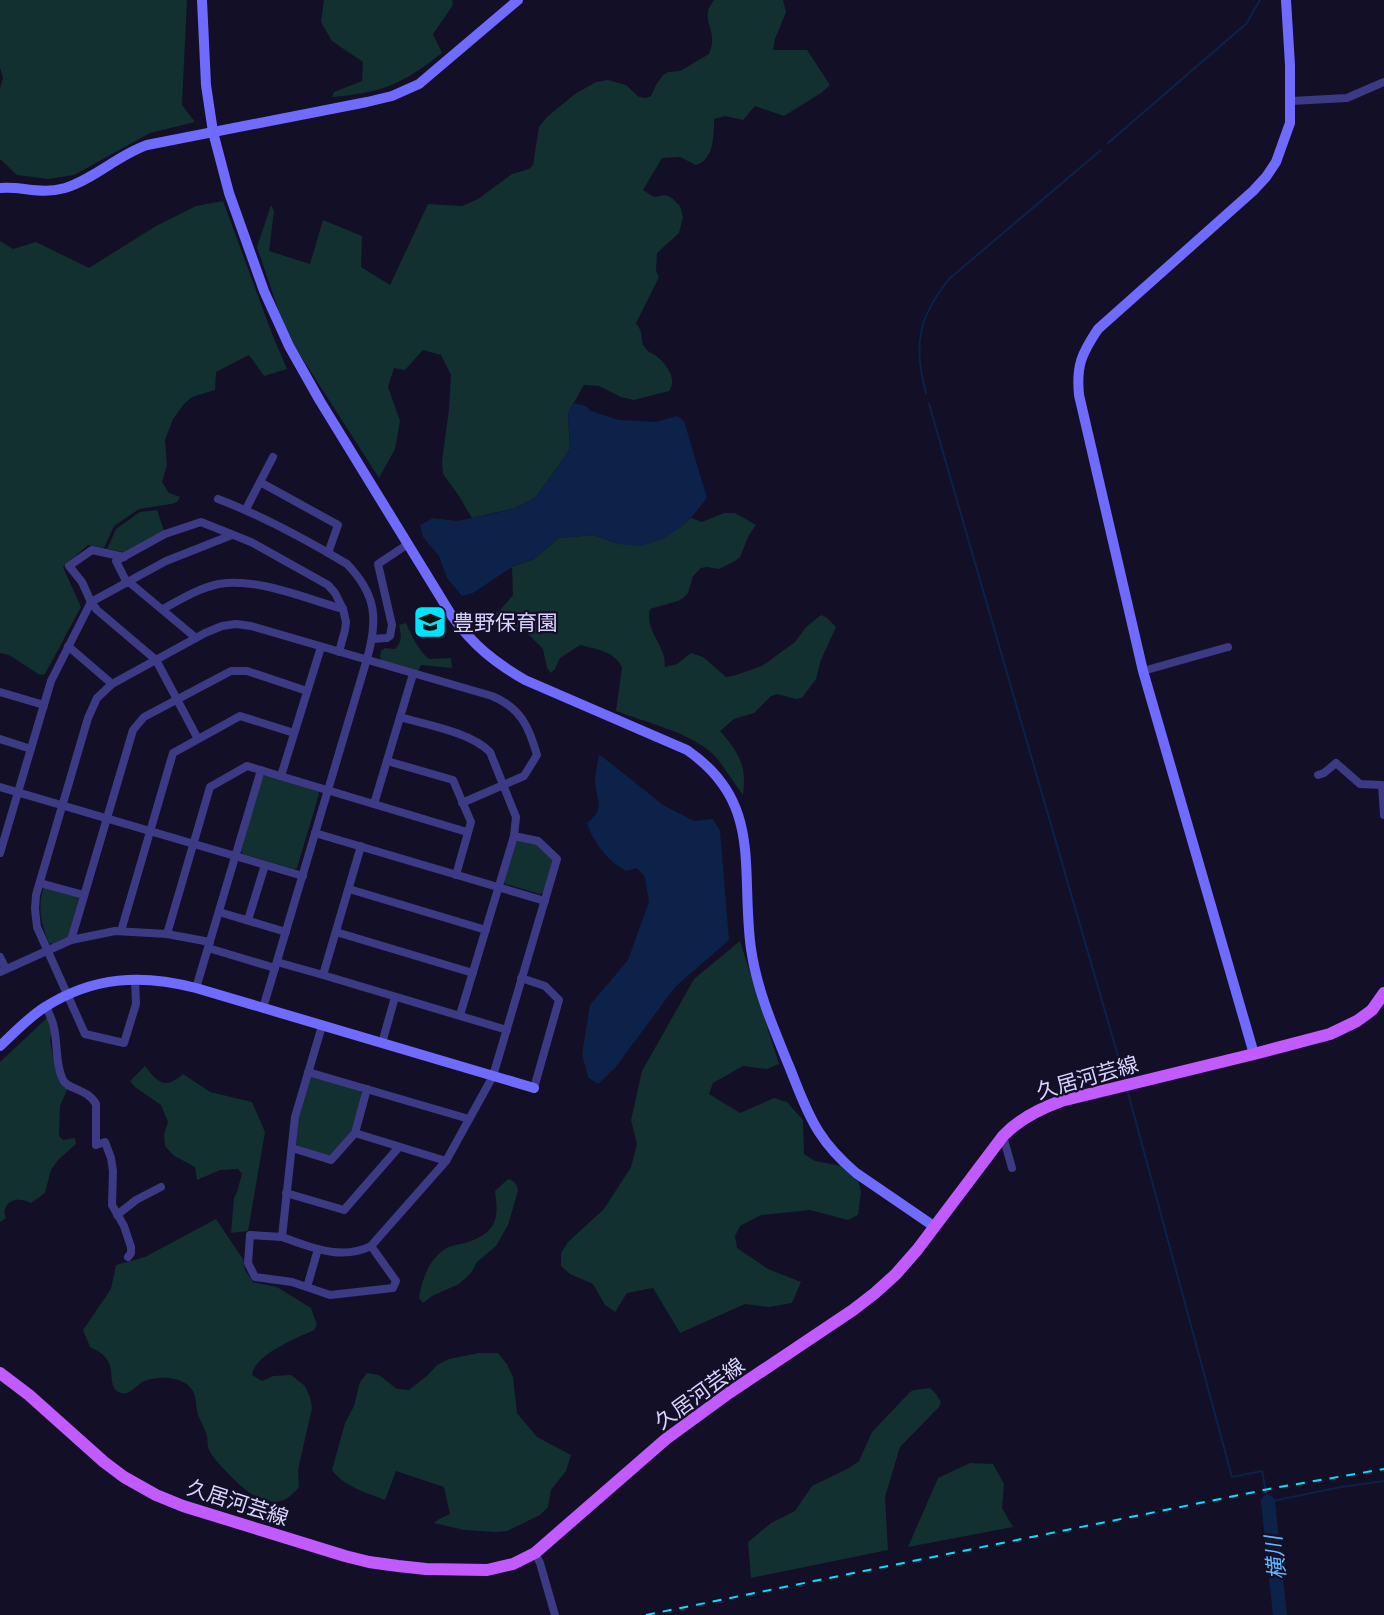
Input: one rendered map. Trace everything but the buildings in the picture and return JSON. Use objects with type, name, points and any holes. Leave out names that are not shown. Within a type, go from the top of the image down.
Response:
[{"type":"main road","name":"久居河芸線","points":[[0,1373],[124,1477],[156,1495],[183,1506],[369,1562],[426,1569],[487,1570],[513,1564],[535,1553],[666,1439],[875,1293],[896,1274],[935,1227],[1003,1136],[1016,1124],[1041,1108],[1061,1101],[1330,1034],[1357,1021],[1381,1003]]},
{"type":"street","points":[[202,0],[206,85],[213,132],[229,193],[254,265],[283,335],[320,401],[452,616],[477,646],[499,664],[525,680],[687,750],[706,763],[722,781],[737,809],[744,834],[750,941],[760,995],[812,1120],[828,1145],[845,1164],[935,1227]]},
{"type":"street","points":[[0,188],[35,191],[66,187],[141,147],[367,102],[401,93],[426,78],[518,0]]},
{"type":"street","points":[[1254,1054],[1143,671],[1079,395],[1078,382],[1084,350],[1098,329],[1253,191],[1276,162],[1290,123],[1286,0]]},
{"type":"street","points":[[1291,101],[1347,98],[1384,82]]},
{"type":"street","points":[[246,509],[273,457]]},
{"type":"street","points":[[260,482],[338,525],[328,553]]},
{"type":"street","points":[[218,499],[246,509],[347,564],[367,590],[374,621],[367,659],[263,1008]]},
{"type":"street","points":[[196,638],[128,582],[116,561],[165,534],[201,522],[251,542],[328,585],[343,609],[345,630],[339,652]]},
{"type":"street","points":[[0,853],[51,681],[92,603],[166,561],[232,535]]},
{"type":"street","points":[[372,639],[387,638],[390,636],[392,626],[378,564],[408,544]]},
{"type":"street","points":[[124,557],[92,550],[69,566],[82,582],[97,610],[156,660],[198,739]]},
{"type":"street","points":[[163,609],[202,589],[234,583],[259,585],[343,609]]},
{"type":"street","points":[[135,979],[136,1004],[124,1043],[85,1034],[37,927],[36,895],[88,718],[97,698],[112,684],[196,638],[222,626],[236,624],[251,626],[499,699],[521,717],[530,730],[537,755],[524,776],[462,803]]},
{"type":"street","points":[[68,646],[112,684]]},
{"type":"street","points":[[281,776],[321,647]]},
{"type":"street","points":[[1143,671],[1228,647]]},
{"type":"street","points":[[71,940],[133,730],[144,717],[231,671],[238,670],[307,691]]},
{"type":"street","points":[[374,804],[413,674]]},
{"type":"street","points":[[0,692],[44,705]]},
{"type":"street","points":[[121,931],[172,753],[240,716],[294,733]]},
{"type":"street","points":[[400,717],[477,741],[490,752],[516,817],[514,836],[460,1015]]},
{"type":"street","points":[[0,739],[31,749]]},
{"type":"street","points":[[387,760],[453,780],[471,822],[456,874]]},
{"type":"street","points":[[1318,775],[1336,764],[1360,784],[1382,785],[1384,815]]},
{"type":"street","points":[[167,934],[210,787],[248,766],[467,832]]},
{"type":"street","points":[[196,988],[261,770]]},
{"type":"street","points":[[0,787],[303,876]]},
{"type":"street","points":[[315,833],[545,901]]},
{"type":"street","points":[[371,1246],[396,1281],[393,1288],[335,1295],[292,1282],[255,1276],[248,1263],[250,1235],[282,1237],[336,1253],[358,1252],[371,1246],[446,1161],[493,1076],[557,859],[538,841],[514,836]]},
{"type":"street","points":[[323,975],[361,846]]},
{"type":"street","points":[[248,920],[265,864]]},
{"type":"street","points":[[40,883],[84,896]]},
{"type":"street","points":[[348,889],[486,930]]},
{"type":"street","points":[[219,912],[286,932]]},
{"type":"street","points":[[0,957],[3,971],[71,940],[121,931],[167,934],[276,965],[323,975],[507,1030]]},
{"type":"street","points":[[336,932],[473,973]]},
{"type":"street","points":[[0,1046],[29,1018],[68,995],[104,982],[135,979],[172,982],[196,988],[534,1088],[559,1000],[545,986],[521,978]]},
{"type":"street","points":[[382,1043],[395,997]]},
{"type":"street","points":[[46,1006],[54,1027],[64,1082],[86,1092],[96,1104],[96,1145],[105,1142],[111,1158],[114,1176],[112,1205],[124,1226],[131,1247],[128,1257]]},
{"type":"street","points":[[282,1237],[295,1117],[322,1026]]},
{"type":"street","points":[[308,1072],[469,1119]]},
{"type":"street","points":[[292,1148],[332,1160],[355,1133],[367,1089]]},
{"type":"street","points":[[355,1133],[446,1161]]},
{"type":"street","points":[[1003,1136],[1012,1168]]},
{"type":"street","points":[[286,1193],[344,1210],[399,1147]]},
{"type":"street","points":[[117,1215],[136,1200],[161,1187]]},
{"type":"street","points":[[307,1287],[318,1249]]},
{"type":"street","points":[[535,1553],[555,1615]]},
{"type":"green space","points":[[0,0],[187,0],[182,105],[195,122],[150,133],[74,175],[48,179],[17,175],[0,159],[0,88],[3,78],[0,68]]},
{"type":"green space","points":[[324,0],[452,0],[453,5],[433,34],[442,53],[391,85],[365,93],[332,97],[334,92],[362,81],[363,62],[332,41],[321,22]]},
{"type":"green space","points":[[714,0],[783,0],[786,12],[773,50],[807,50],[830,85],[784,116],[755,106],[743,120],[725,116],[714,119],[712,146],[702,162],[696,165],[680,157],[662,158],[643,190],[654,197],[666,195],[672,198],[680,206],[683,217],[679,233],[657,253],[656,271],[659,277],[636,323],[645,348],[659,358],[670,372],[672,381],[669,391],[634,400],[621,397],[599,386],[584,385],[568,413],[570,449],[536,497],[515,508],[472,518],[443,474],[442,461],[451,375],[441,355],[423,350],[405,370],[394,368],[388,387],[400,421],[395,449],[379,478],[286,333],[257,247],[271,205],[274,211],[269,251],[310,264],[323,220],[362,236],[361,267],[390,285],[428,204],[462,206],[478,199],[512,174],[529,169],[533,165],[539,127],[547,117],[575,94],[596,82],[608,80],[626,85],[639,97],[646,98],[651,96],[663,75],[680,71],[709,54],[712,38],[708,12]]},
{"type":"green space","points":[[223,201],[287,369],[264,376],[249,355],[216,372],[215,390],[192,397],[184,404],[173,419],[165,440],[167,465],[162,482],[169,493],[180,497],[177,502],[171,504],[139,509],[114,526],[104,548],[88,545],[63,567],[81,607],[45,674],[40,675],[9,655],[0,653],[0,241],[13,249],[36,242],[89,268],[156,226],[196,206]]},
{"type":"green space","points":[[157,510],[164,531],[129,552],[107,549],[116,529],[140,512]]},
{"type":"green space","points":[[724,513],[735,513],[756,525],[740,557],[719,569],[701,568],[693,576],[688,593],[683,598],[650,609],[650,622],[662,651],[665,667],[677,664],[691,653],[703,657],[726,677],[733,676],[762,666],[795,642],[806,627],[821,615],[836,627],[821,660],[816,679],[802,698],[796,699],[777,694],[771,696],[754,713],[734,719],[720,731],[740,760],[744,775],[743,795],[713,754],[704,747],[680,734],[616,711],[622,667],[614,657],[580,645],[560,658],[551,673],[547,668],[543,649],[525,631],[512,625],[481,624],[501,609],[513,595],[512,567],[534,559],[559,538],[594,535],[618,544],[682,526],[691,518],[702,522]]},
{"type":"green space","points":[[406,623],[416,642],[429,659],[451,658],[452,668],[421,665],[418,671],[382,661],[381,651],[385,648],[395,649],[398,646],[401,635],[399,625]]},
{"type":"green space","points":[[266,775],[318,791],[319,794],[297,868],[294,869],[243,854],[241,851],[262,777]]},
{"type":"green space","points":[[517,840],[536,844],[553,859],[544,892],[540,894],[505,884],[503,881]]},
{"type":"green space","points":[[44,886],[79,897],[68,938],[54,944],[49,943],[42,922],[40,908]]},
{"type":"green space","points":[[740,941],[779,1064],[767,1069],[743,1066],[713,1083],[709,1094],[740,1113],[774,1098],[787,1102],[803,1120],[804,1154],[815,1161],[841,1166],[858,1180],[861,1192],[858,1215],[848,1220],[810,1210],[761,1215],[740,1226],[735,1236],[737,1248],[768,1269],[801,1282],[792,1303],[769,1307],[745,1304],[680,1333],[653,1288],[627,1293],[615,1312],[605,1305],[593,1284],[570,1274],[561,1266],[561,1253],[568,1242],[604,1209],[631,1167],[637,1144],[631,1120],[642,1071],[694,979]]},
{"type":"green space","points":[[47,1018],[53,1029],[50,1040],[54,1064],[56,1070],[64,1078],[67,1090],[60,1106],[59,1136],[63,1140],[75,1138],[76,1144],[58,1160],[51,1170],[45,1193],[31,1203],[24,1200],[10,1202],[5,1211],[6,1218],[0,1222],[0,1062]]},
{"type":"green space","points":[[145,1066],[154,1077],[162,1082],[171,1082],[183,1074],[210,1092],[252,1102],[265,1132],[248,1231],[231,1233],[234,1198],[242,1174],[238,1169],[220,1170],[197,1180],[195,1167],[173,1155],[165,1146],[164,1134],[168,1122],[161,1105],[130,1081]]},
{"type":"green space","points":[[314,1076],[360,1091],[362,1094],[352,1131],[329,1156],[296,1144],[298,1121],[310,1077]]},
{"type":"green space","points":[[508,1179],[515,1183],[518,1191],[508,1225],[496,1246],[477,1262],[471,1273],[459,1284],[432,1296],[423,1303],[419,1298],[420,1291],[432,1262],[449,1247],[473,1240],[489,1230],[496,1213],[495,1191]]},
{"type":"green space","points":[[216,1219],[243,1259],[245,1270],[253,1282],[277,1287],[311,1308],[317,1325],[314,1330],[268,1354],[255,1367],[252,1375],[262,1381],[273,1376],[291,1375],[305,1386],[310,1397],[312,1408],[298,1471],[299,1487],[289,1497],[276,1502],[250,1493],[212,1455],[198,1415],[195,1396],[188,1385],[173,1378],[155,1378],[144,1381],[127,1393],[117,1391],[114,1388],[108,1361],[90,1347],[83,1330],[111,1289],[116,1265],[145,1257]]},
{"type":"green space","points":[[479,1353],[498,1353],[507,1364],[513,1377],[517,1413],[537,1437],[571,1455],[566,1471],[551,1490],[548,1507],[540,1515],[507,1531],[464,1530],[434,1523],[450,1514],[444,1487],[396,1471],[385,1500],[349,1485],[332,1470],[345,1423],[354,1406],[360,1382],[367,1373],[379,1375],[397,1389],[409,1390],[437,1365],[449,1359]]},
{"type":"green space","points":[[930,1388],[941,1402],[939,1407],[900,1447],[885,1497],[888,1550],[751,1578],[748,1542],[771,1523],[795,1511],[812,1486],[859,1461],[872,1432],[910,1392]]},
{"type":"green space","points":[[970,1463],[993,1464],[1004,1484],[1002,1508],[1013,1527],[908,1547],[938,1478]]},
{"type":"water","points":[[574,403],[619,420],[655,422],[677,416],[684,421],[707,498],[691,518],[663,539],[641,546],[618,544],[594,535],[559,538],[534,559],[512,567],[473,593],[462,596],[447,578],[439,556],[423,537],[420,525],[433,518],[457,521],[492,514],[515,508],[536,497],[570,449],[568,413]]},
{"type":"water","points":[[599,754],[663,805],[694,821],[713,819],[720,831],[729,940],[675,987],[615,1068],[598,1084],[588,1077],[582,1054],[590,1005],[628,960],[649,902],[645,877],[637,868],[626,871],[613,862],[597,844],[587,823],[597,812],[598,807],[595,778]]},
{"type":"waterway","points":[[1108,143],[1246,24],[1260,0]]},
{"type":"waterway","points":[[926,393],[920,360],[921,333],[930,307],[949,279],[1101,150]]},
{"type":"waterway","points":[[929,404],[1125,1080]]},
{"type":"waterway","points":[[1127,1089],[1232,1477],[1262,1471],[1268,1502],[1384,1481]]},
{"type":"waterway","name":"横川","points":[[1268,1502],[1280,1615]]},
{"type":"railway","points":[[646,1615],[1274,1488],[1384,1469]]},
{"type":"place","name":"豊野保育園","points":[[430,622]]}]
